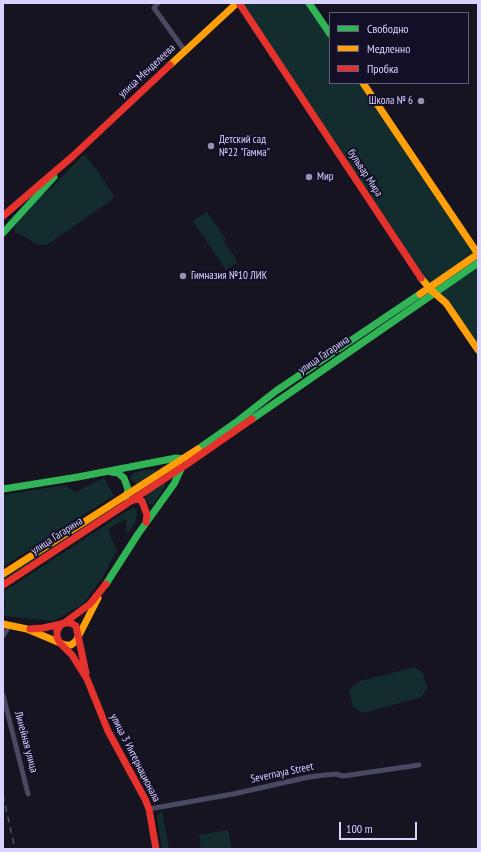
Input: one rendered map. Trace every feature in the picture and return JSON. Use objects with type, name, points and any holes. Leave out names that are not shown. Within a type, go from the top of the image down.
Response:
[{"type":"main road","name":"улица Менделеева","points":[[3,216],[72,156],[238,3]]},
{"type":"main road","name":"бульвар Мира","points":[[238,3],[418,274],[428,287],[446,303],[478,350]]},
{"type":"main road","points":[[309,3],[329,33]]},
{"type":"main road","points":[[364,84],[478,254]]},
{"type":"main road","name":"улица Менделеева","points":[[3,232],[72,156]]},
{"type":"main road","name":"улица Гагарина","points":[[66,623],[90,604],[105,585],[146,522],[174,484],[183,463],[276,391],[478,254]]},
{"type":"main road","name":"улица Гагарина","points":[[3,585],[127,499],[183,463],[478,263]]},
{"type":"main road","points":[[3,489],[109,472],[176,458],[183,463]]},
{"type":"main road","points":[[109,472],[118,473],[124,478],[128,489],[127,499],[137,499],[142,501],[147,515],[146,522]]},
{"type":"main road","name":"улица Гагарина","points":[[3,574],[86,520],[127,499]]},
{"type":"main road","name":"улица Гагарина","points":[[79,636],[105,585]]},
{"type":"main road","points":[[60,643],[57,637],[57,631],[60,626],[66,623]]},
{"type":"main road","points":[[6,625],[27,629],[65,645],[71,645],[76,642],[79,636],[76,626],[71,623],[27,629]]},
{"type":"main road","name":"улица 3 Интернационала","points":[[79,636],[87,679]]},
{"type":"main road","name":"улица 3 Интернационала","points":[[60,643],[72,655],[87,679],[108,731],[139,786],[149,809],[156,849]]},
{"type":"street","points":[[158,3],[154,8],[185,51]]},
{"type":"street","points":[[3,636],[6,625]]},
{"type":"street","name":"Линейная улица","points":[[3,695],[28,794]]},
{"type":"street","name":"Severnaya Street","points":[[149,809],[233,794],[309,777],[336,774],[343,776],[419,765]]},
{"type":"green space","points":[[239,3],[309,3],[329,33],[329,84],[364,84],[478,254],[478,350],[446,303],[431,290]]},
{"type":"green space","points":[[83,155],[87,157],[113,194],[113,199],[47,245],[39,245],[15,232],[15,226],[39,197],[52,187]]},
{"type":"green space","points":[[207,212],[226,239],[224,241],[238,262],[226,270],[193,221]]},
{"type":"green space","points":[[152,469],[158,472],[139,485],[131,479],[131,475],[136,472]]},
{"type":"green space","points":[[104,478],[114,496],[3,567],[3,495],[65,485],[75,492]]},
{"type":"green space","points":[[163,483],[165,484],[165,487],[153,504],[149,504],[146,499],[147,493]]},
{"type":"green space","points":[[114,506],[115,508],[3,581],[3,578]]},
{"type":"green space","points":[[133,507],[137,510],[136,522],[127,534],[126,519],[109,528],[111,538],[117,550],[102,578],[83,604],[53,621],[3,616],[3,608],[7,606],[3,598],[3,592]]},
{"type":"green space","points":[[414,667],[423,673],[427,688],[422,697],[363,713],[353,707],[349,691],[357,682]]},
{"type":"green space","points":[[162,811],[169,849],[162,849],[157,815]]},
{"type":"green space","points":[[228,830],[232,849],[201,849],[199,835]]},
{"type":"railway","points":[[3,795],[15,849]]},
{"type":"traffic: fast","points":[[309,3],[329,33]]},
{"type":"traffic: fast","points":[[3,233],[54,177]]},
{"type":"traffic: fast","points":[[252,419],[478,263]]},
{"type":"traffic: fast","points":[[198,449],[276,391],[420,294]]},
{"type":"traffic: fast","points":[[3,489],[78,477],[176,458],[184,459]]},
{"type":"traffic: fast","points":[[106,584],[138,534],[174,484],[182,467]]},
{"type":"traffic: fast","points":[[111,472],[118,473],[124,478],[128,489],[126,497]]},
{"type":"traffic: slow","points":[[170,65],[237,3]]},
{"type":"traffic: slow","points":[[364,84],[478,254]]},
{"type":"traffic: slow","points":[[420,294],[478,254]]},
{"type":"traffic: slow","points":[[421,278],[431,290],[446,303],[478,350]]},
{"type":"traffic: slow","points":[[3,574],[198,449]]},
{"type":"traffic: slow","points":[[3,624],[27,629],[65,645],[71,645],[76,641],[98,598]]},
{"type":"traffic: jam","points":[[239,3],[421,278]]},
{"type":"traffic: jam","points":[[3,216],[73,156],[170,65]]},
{"type":"traffic: jam","points":[[3,585],[190,462],[252,419]]},
{"type":"traffic: jam","points":[[131,501],[137,499],[142,501],[147,515],[146,522]]},
{"type":"traffic: jam","points":[[106,584],[90,604],[60,626],[57,631],[57,637],[60,643],[72,655],[87,679],[108,731],[145,799],[149,809],[156,849]]},
{"type":"traffic: jam","points":[[30,629],[66,623],[71,623],[76,626],[86,673]]},
{"type":"place","name":"Школа № 6","points":[[421,101]]},
{"type":"place","name":"Детский сад №22 \"Гамма\"","points":[[211,146]]},
{"type":"place","name":"Мир","points":[[309,177]]},
{"type":"place","name":"Гимназия №10 ЛИК","points":[[183,276]]}]
